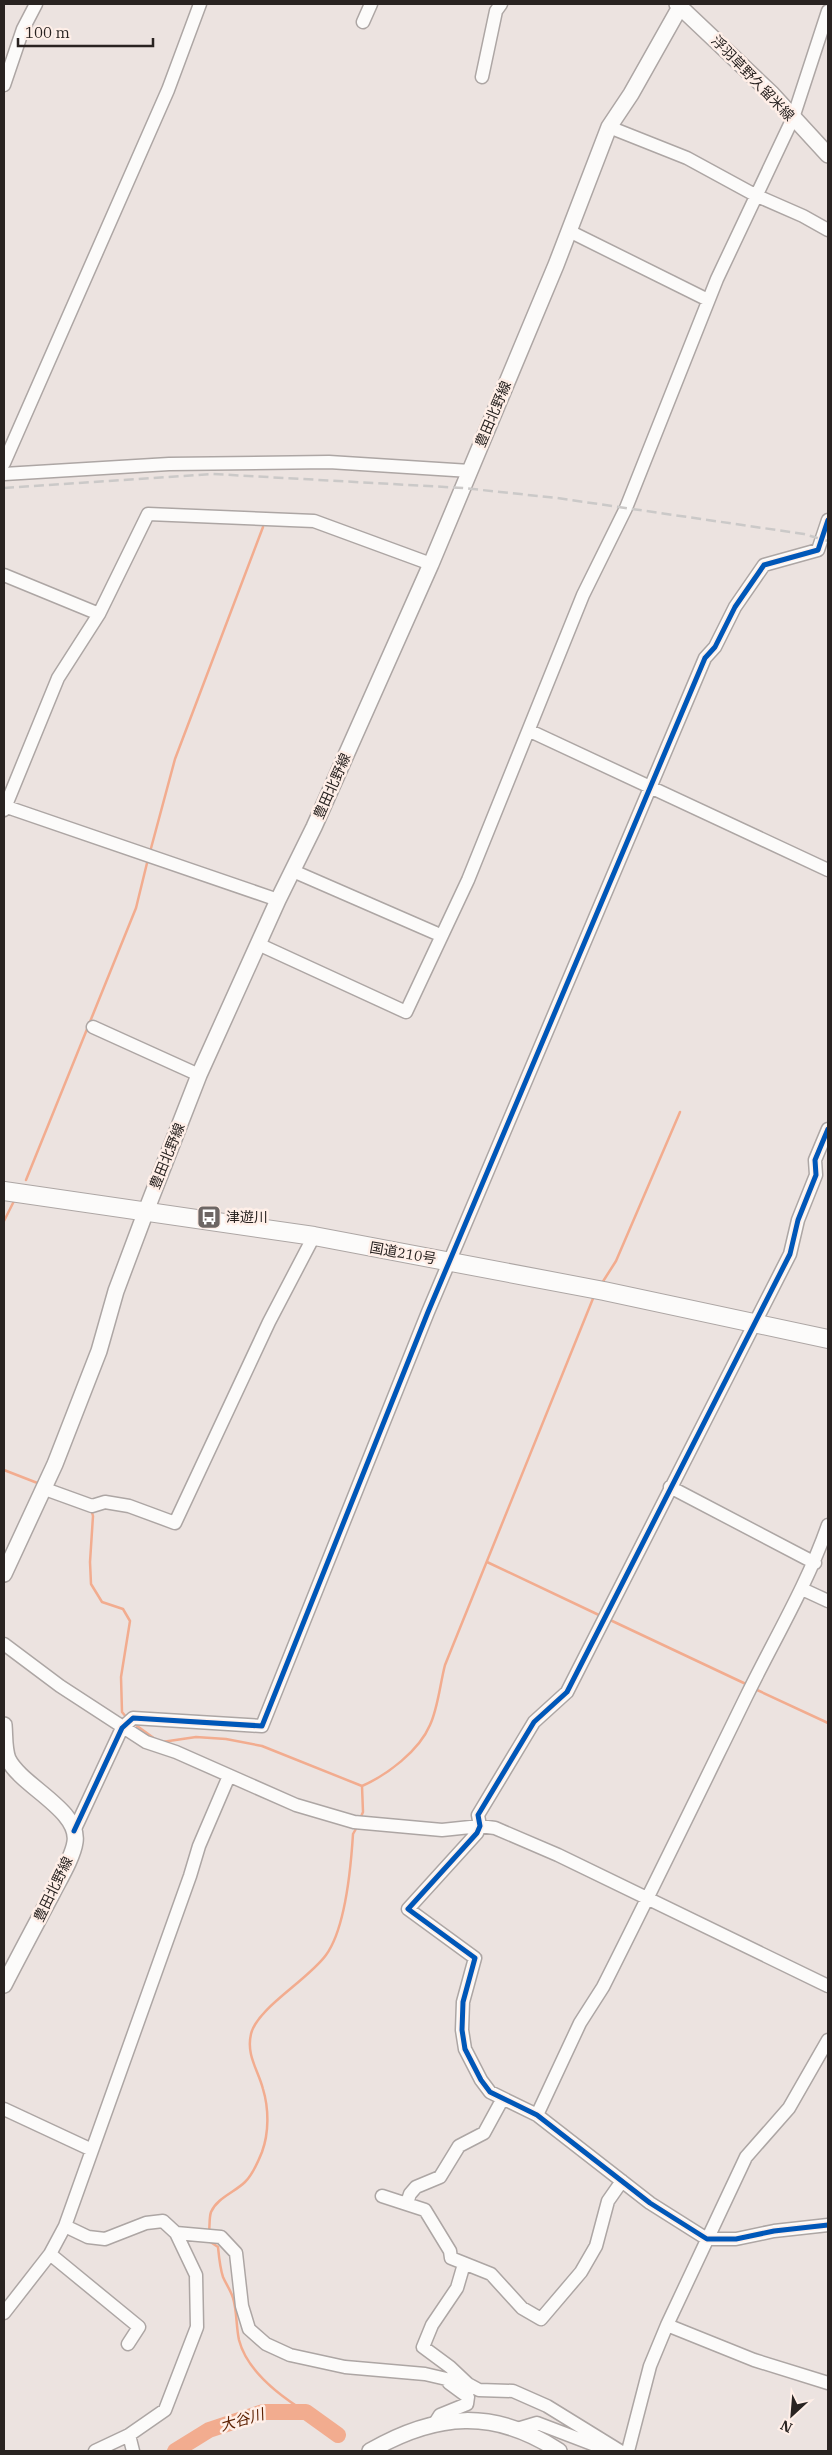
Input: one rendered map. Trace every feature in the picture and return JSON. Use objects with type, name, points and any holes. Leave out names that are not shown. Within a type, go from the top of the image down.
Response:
[{"type":"highway","name":"国道210号","points":[[4,1191],[314,1236],[596,1290],[828,1339]]},
{"type":"main road","name":"浮羽草野久留米線","points":[[680,5],[772,94],[828,155]]},
{"type":"main road","name":"豊田北野線","points":[[4,1574],[45,1489],[99,1352],[116,1291],[199,1075],[431,564],[569,231],[609,127],[631,94],[680,5]]},
{"type":"main road","points":[[4,1725],[6,1748],[11,1763],[30,1784],[56,1806],[70,1821],[74,1831]]},
{"type":"main road","name":"豊田北野線","points":[[4,1985],[62,1874],[76,1842],[74,1831]]},
{"type":"main road","points":[[370,2451],[392,2439],[435,2423],[472,2420],[517,2428],[559,2451]]},
{"type":"street","points":[[4,85],[23,29],[36,4]]},
{"type":"street","points":[[4,463],[168,90],[200,4]]},
{"type":"street","points":[[363,22],[371,4]]},
{"type":"street","points":[[482,77],[496,11],[501,4]]},
{"type":"street","points":[[258,944],[406,1012],[440,935],[468,880],[530,731],[583,595],[626,508],[708,300],[755,195],[793,118],[828,11]]},
{"type":"street","points":[[609,127],[688,158],[755,195],[803,216],[828,230]]},
{"type":"street","points":[[569,231],[708,300]]},
{"type":"street","points":[[4,474],[169,464],[329,462],[470,471]]},
{"type":"street","points":[[278,900],[4,808],[58,678],[99,614],[148,514],[314,520],[431,564]]},
{"type":"street","points":[[74,1831],[122,1728],[133,1718],[262,1726],[450,1261],[705,658],[715,648],[735,607],[764,565],[823,552],[828,520]]},
{"type":"street","points":[[4,574],[99,614]]},
{"type":"street","points":[[530,731],[828,870]]},
{"type":"street","points":[[293,870],[440,935]]},
{"type":"street","points":[[93,1027],[199,1075]]},
{"type":"street","points":[[480,1826],[478,1815],[534,1722],[567,1692],[790,1254],[798,1220],[816,1174],[815,1160],[828,1129]]},
{"type":"street","points":[[45,1489],[92,1506],[104,1502],[129,1506],[175,1523],[269,1322],[314,1236]]},
{"type":"street","points":[[670,1487],[815,1563]]},
{"type":"street","points":[[537,2115],[580,2023],[603,1987],[748,1693],[815,1563],[828,1525]]},
{"type":"street","points":[[802,1589],[828,1600]]},
{"type":"street","points":[[4,1644],[60,1686],[146,1742],[176,1752],[296,1805],[354,1822],[442,1830],[480,1826],[495,1828],[517,1836],[828,1986]]},
{"type":"street","points":[[4,2313],[50,2254],[65,2226],[190,1876],[198,1846],[229,1776]]},
{"type":"street","points":[[480,1826],[408,1909],[475,1958],[462,2002],[465,2049],[481,2080],[490,2092],[502,2100],[537,2115],[650,2203],[706,2239],[736,2239],[774,2231],[828,2225]]},
{"type":"street","points":[[628,2451],[650,2366],[706,2239],[746,2157],[788,2108],[828,2040]]},
{"type":"street","points":[[407,2203],[410,2194],[416,2187],[440,2177],[459,2146],[484,2133],[502,2100]]},
{"type":"street","points":[[4,2109],[92,2150]]},
{"type":"street","points":[[382,2196],[425,2210],[450,2251],[451,2258],[492,2274],[522,2308],[540,2320],[581,2272],[596,2246],[608,2201],[622,2181]]},
{"type":"street","points":[[65,2226],[88,2237],[106,2239],[146,2223],[163,2221],[176,2233],[196,2275],[197,2327],[165,2410],[129,2436],[95,2451]]},
{"type":"street","points":[[176,2233],[221,2237],[236,2254],[242,2306],[249,2329],[266,2344],[290,2355],[345,2367],[425,2374],[468,2384]]},
{"type":"street","points":[[50,2254],[139,2327],[128,2344]]},
{"type":"street","points":[[464,2264],[457,2288],[432,2325],[423,2347],[450,2367],[468,2384],[479,2390],[513,2390],[547,2406],[620,2451]]},
{"type":"street","points":[[667,2325],[754,2360],[828,2383]]},
{"type":"street","points":[[435,2423],[440,2415],[467,2404],[468,2396],[441,2378]]},
{"type":"street","points":[[517,2428],[537,2423],[611,2451]]},
{"type":"street","points":[[129,2436],[132,2451]]},
{"type":"waterway","points":[[150,852],[175,759],[263,527]]},
{"type":"waterway","points":[[26,1180],[136,908],[148,859]]},
{"type":"waterway","points":[[602,1283],[616,1261],[680,1112]]},
{"type":"waterway","points":[[4,1221],[14,1201]]},
{"type":"waterway","points":[[162,1742],[196,1737],[226,1739],[262,1746],[362,1786],[392,1769],[410,1753],[425,1735],[433,1718],[445,1665],[594,1296]]},
{"type":"waterway","points":[[4,1470],[40,1484]]},
{"type":"waterway","points":[[91,1509],[93,1516],[90,1562],[91,1584],[102,1602],[123,1609],[130,1621],[121,1677],[122,1712],[127,1718]]},
{"type":"waterway","points":[[487,1562],[601,1616]]},
{"type":"waterway","points":[[608,1619],[748,1685]]},
{"type":"waterway","points":[[755,1689],[828,1723]]},
{"type":"waterway","points":[[133,1723],[155,1739]]},
{"type":"waterway","points":[[360,1819],[363,1812],[362,1786]]},
{"type":"waterway","points":[[209,2231],[210,2214],[214,2207],[248,2179],[255,2168],[266,2137],[266,2105],[263,2089],[251,2056],[251,2034],[255,2024],[263,2014],[318,1965],[333,1944],[346,1897],[353,1834],[357,1827]]},
{"type":"waterway","points":[[209,2241],[218,2247],[222,2274],[234,2303],[239,2340],[249,2362],[275,2390],[306,2412]]},
{"type":"waterway","name":"大谷川","points":[[175,2451],[209,2430],[263,2412],[306,2412],[338,2435]]},
{"type":"railway","points":[[4,488],[213,474],[463,488],[557,498],[804,534],[828,541]]},
{"type":"cycle path","points":[[74,1831],[122,1728],[133,1718],[262,1726],[428,1312],[705,658],[715,647],[735,607],[764,565],[818,550],[828,520]]},
{"type":"cycle path","points":[[828,1129],[815,1160],[816,1175],[798,1220],[790,1254],[567,1692],[534,1722],[478,1815],[480,1826],[477,1833],[408,1909],[475,1958],[463,2002],[462,2030],[465,2049],[481,2080],[490,2092],[537,2115],[650,2203],[707,2239],[736,2239],[774,2231],[828,2225]]},
{"type":"place","name":"津遊川","points":[[209,1217]]}]
